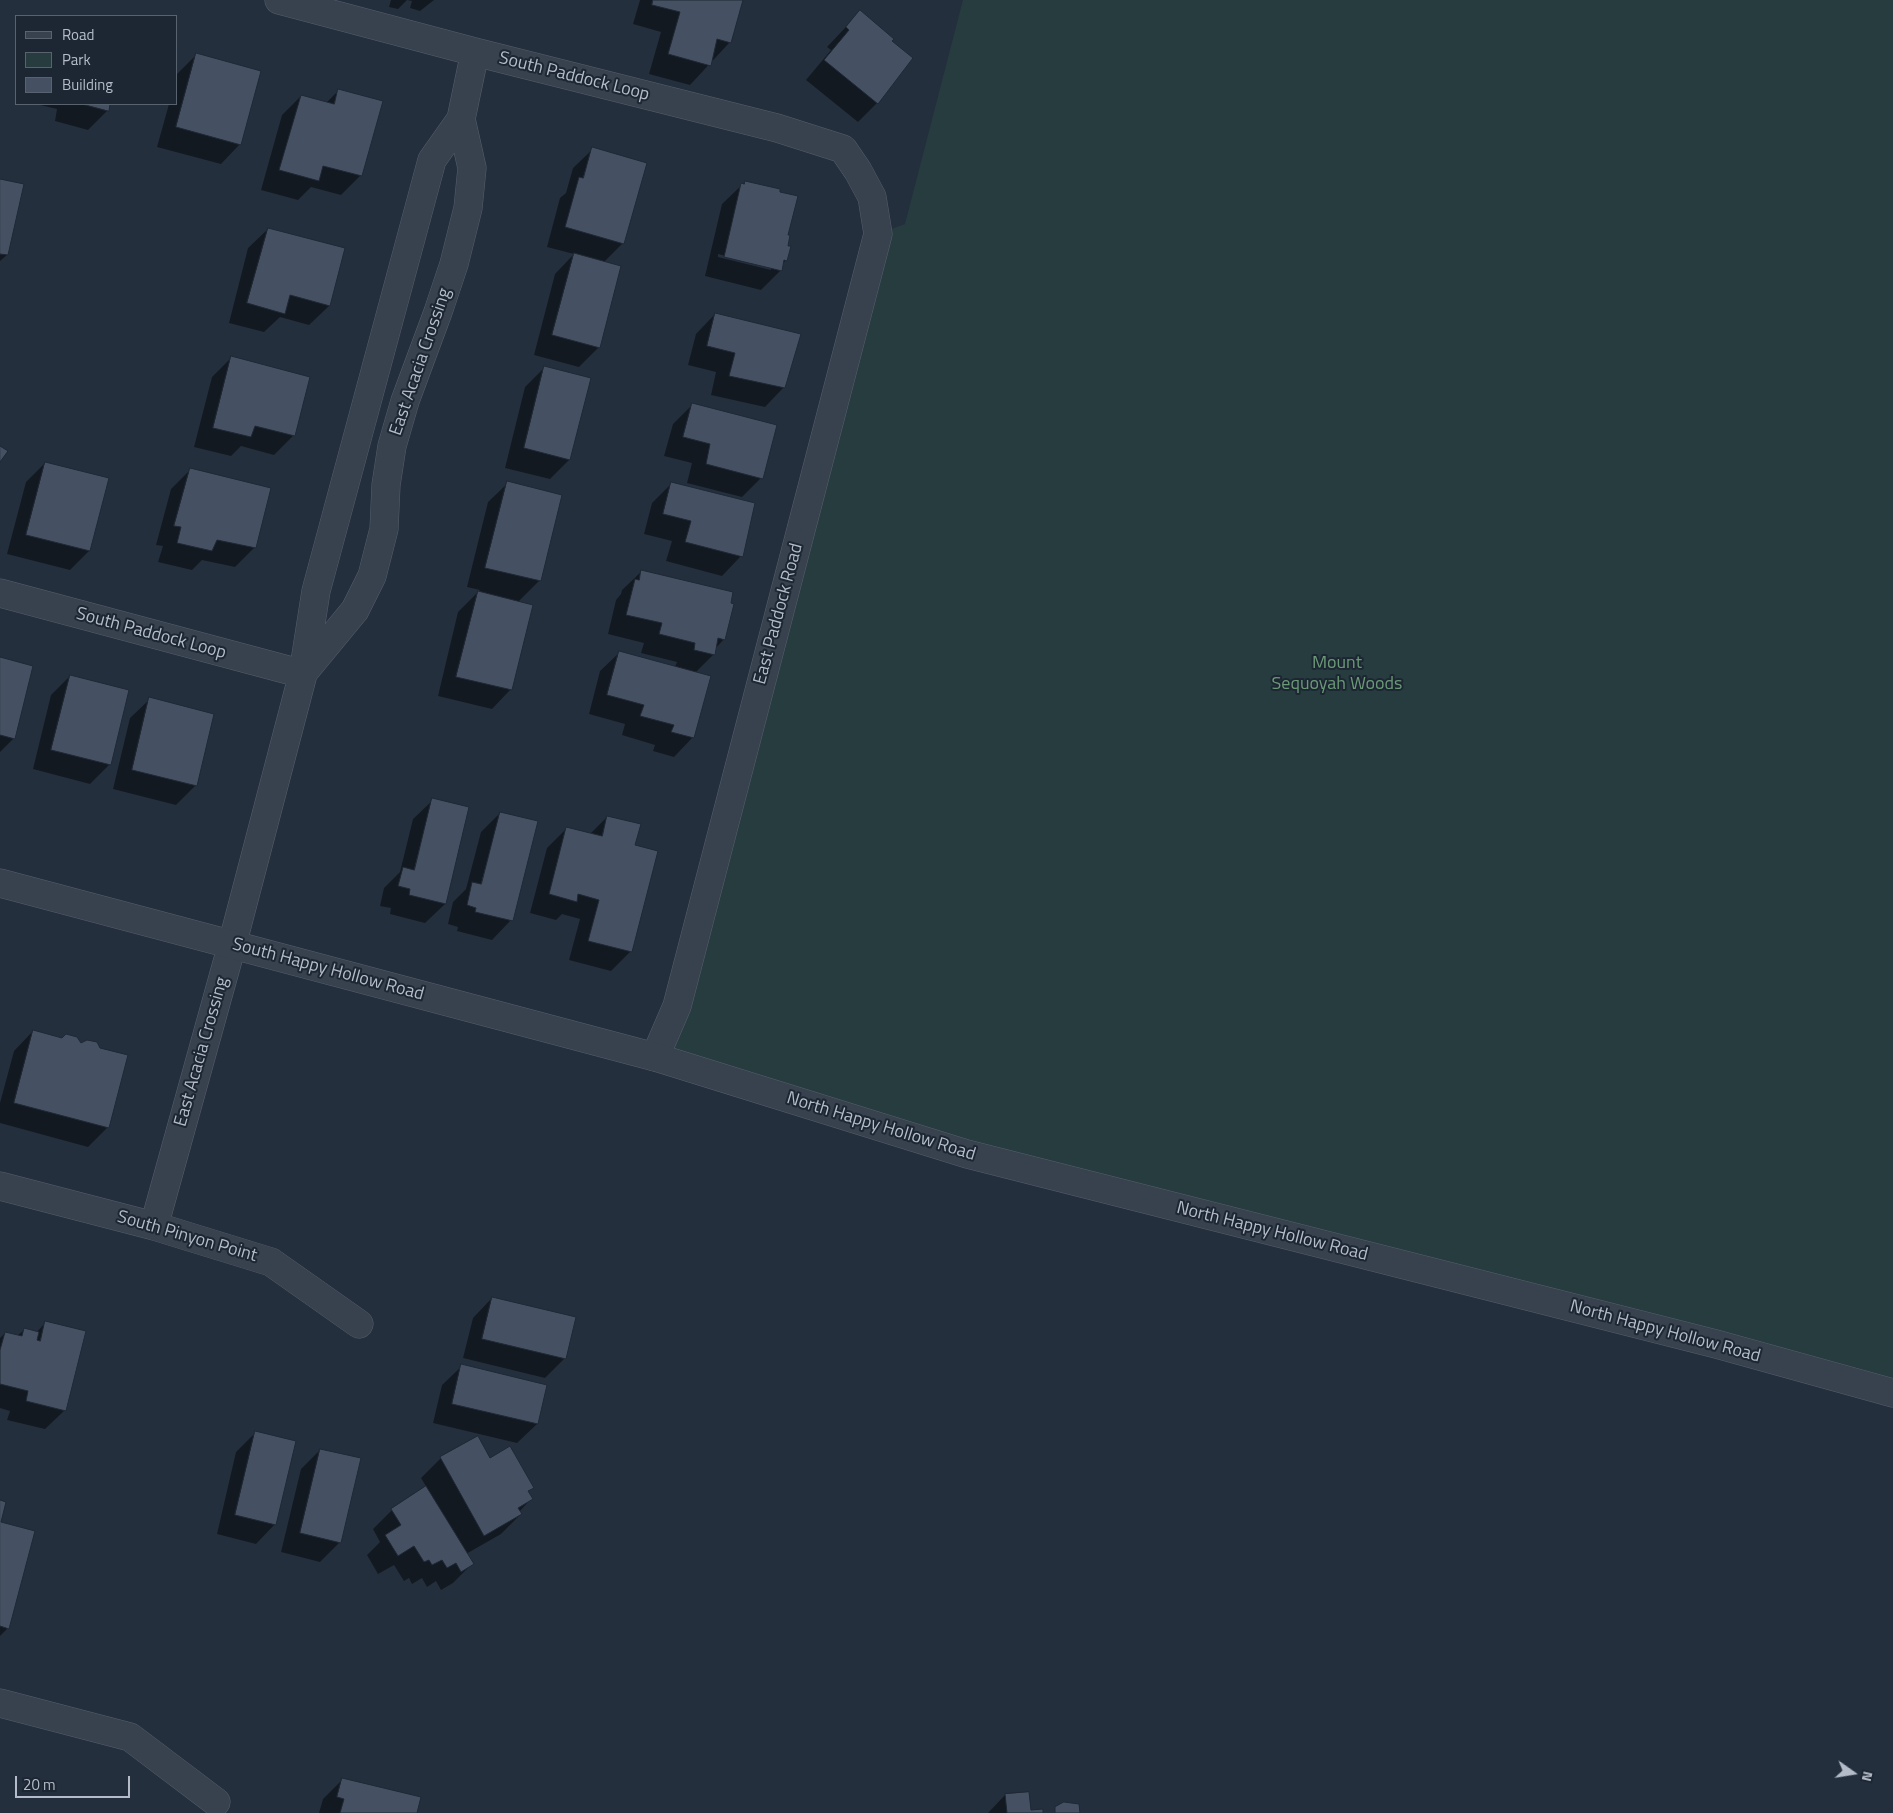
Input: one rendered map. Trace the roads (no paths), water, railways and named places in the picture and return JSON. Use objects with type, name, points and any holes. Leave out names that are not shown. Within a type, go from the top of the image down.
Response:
[{"type":"street","name":"South Paddock Loop","points":[[279,0],[475,52],[777,128],[843,149],[858,171]]},
{"type":"street","name":"East Acacia Crossing","points":[[154,1226],[232,945],[302,674],[316,591],[432,160],[461,119],[475,52]]},
{"type":"street","name":"East Acacia Crossing","points":[[302,674],[355,610],[372,576],[384,529],[386,485],[392,446],[405,401],[454,264],[468,208],[472,168],[461,119]]},
{"type":"street","name":"East Paddock Road","points":[[655,1057],[677,1006],[878,234],[872,197],[858,171]]},
{"type":"street","name":"South Paddock Loop","points":[[0,593],[302,674]]},
{"type":"street","name":"South Happy Hollow Road","points":[[0,883],[655,1057]]},
{"type":"street","name":"North Happy Hollow Road","points":[[655,1057],[967,1154],[1707,1342],[1893,1393]]},
{"type":"street","name":"South Pinyon Point","points":[[0,1186],[154,1226],[272,1262],[359,1324]]},
{"type":"street","points":[[0,1703],[130,1738],[216,1802]]},
{"type":"park label","name":"Mount Sequoyah Woods","points":[[1337,674]]}]
